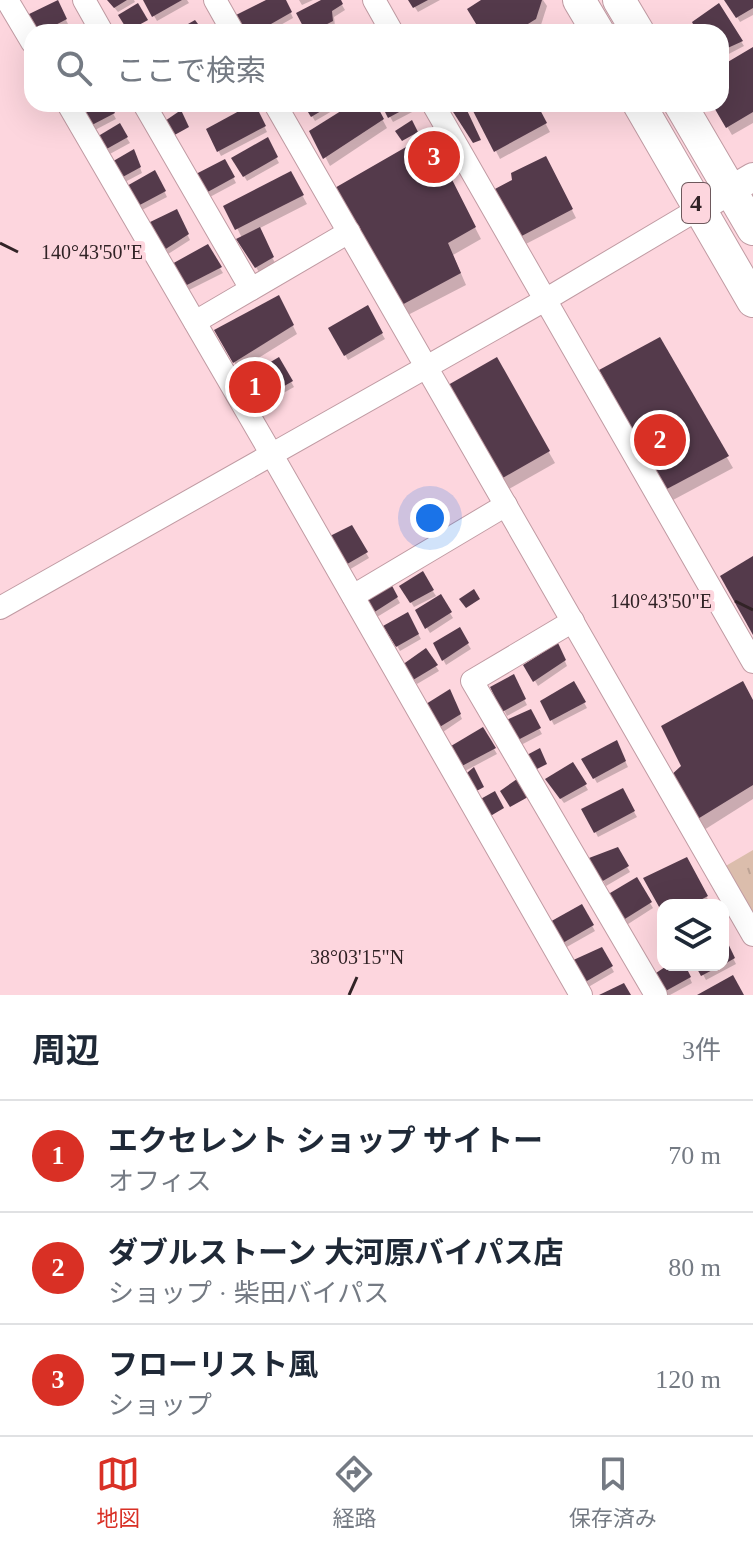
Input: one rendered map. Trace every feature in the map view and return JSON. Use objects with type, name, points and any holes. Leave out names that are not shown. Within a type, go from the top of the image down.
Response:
[{"type":"highway","points":[[579,0],[593,24]]},
{"type":"highway","points":[[619,0],[633,24]]},
{"type":"highway","name":"4","points":[[644,112],[753,301]]},
{"type":"highway","name":"4","points":[[686,112],[742,183],[753,229]]},
{"type":"main road","points":[[700,208],[742,183]]},
{"type":"street","points":[[7,0],[24,29]]},
{"type":"street","points":[[84,0],[98,24]]},
{"type":"street","points":[[215,0],[228,24]]},
{"type":"street","points":[[374,0],[388,24]]},
{"type":"street","points":[[73,112],[581,995]]},
{"type":"street","points":[[149,112],[251,289]]},
{"type":"street","points":[[280,112],[753,935]]},
{"type":"street","points":[[438,112],[753,662]]},
{"type":"street","points":[[0,608],[545,300],[700,208]]},
{"type":"street","points":[[195,322],[349,232]]},
{"type":"street","points":[[353,596],[506,505]]},
{"type":"street","points":[[573,621],[472,681],[656,995]]},
{"type":"green space","points":[[753,850],[753,917],[724,867]]},
{"type":"building","points":[[58,0],[67,19],[57,24],[29,24],[25,16]]},
{"type":"building","points":[[107,0],[127,0],[114,8]]},
{"type":"building","points":[[143,0],[182,0],[152,17]]},
{"type":"building","points":[[266,0],[286,0],[292,12],[271,24],[241,24],[236,15]]},
{"type":"building","points":[[321,0],[341,0],[343,4],[332,11],[333,21],[327,24],[302,24],[296,13]]},
{"type":"building","points":[[408,0],[428,0],[413,8]]},
{"type":"building","points":[[481,0],[542,0],[536,19],[528,24],[476,24],[467,9]]},
{"type":"building","points":[[724,0],[753,0],[753,8],[736,18]]},
{"type":"building","points":[[138,3],[148,20],[141,24],[124,24],[118,15]]},
{"type":"building","points":[[719,3],[743,41],[729,47],[729,24],[692,22]]},
{"type":"building","points":[[753,47],[753,112],[726,128],[717,112],[729,112],[729,61]]},
{"type":"building","points":[[83,112],[115,113],[90,126]]},
{"type":"building","points":[[182,112],[189,127],[171,137],[162,123]]},
{"type":"building","points":[[237,112],[259,112],[266,126],[217,152],[206,129]]},
{"type":"building","points":[[339,112],[380,112],[384,119],[323,159],[309,131]]},
{"type":"building","points":[[385,112],[399,112],[388,118]]},
{"type":"building","points":[[453,112],[468,112],[481,140],[473,143]]},
{"type":"building","points":[[474,112],[541,112],[547,123],[494,152]]},
{"type":"building","points":[[412,120],[418,132],[402,141],[395,131]]},
{"type":"building","points":[[120,123],[128,137],[103,151],[95,138]]},
{"type":"building","points":[[268,137],[278,157],[243,177],[231,158]]},
{"type":"building","points":[[413,143],[418,155],[436,148],[476,227],[448,243],[461,273],[398,307],[333,189]]},
{"type":"building","points":[[134,149],[141,167],[119,179],[110,163]]},
{"type":"building","points":[[546,156],[573,209],[516,239],[493,190],[512,180],[511,173]]},
{"type":"building","points":[[225,159],[235,177],[204,194],[194,175]]},
{"type":"building","points":[[155,170],[166,191],[136,207],[125,187]]},
{"type":"building","points":[[291,171],[304,195],[235,230],[223,206]]},
{"type":"building","points":[[177,209],[189,234],[161,252],[146,224]]},
{"type":"building","points":[[260,227],[274,257],[255,268],[236,239]]},
{"type":"building","points":[[208,244],[222,267],[183,287],[170,265]]},
{"type":"building","points":[[279,295],[294,325],[233,363],[214,330]]},
{"type":"building","points":[[368,305],[383,333],[344,356],[328,328]]},
{"type":"building","points":[[660,337],[729,456],[665,490],[599,370]]},
{"type":"building","points":[[279,357],[293,381],[251,405],[238,381]]},
{"type":"building","points":[[497,357],[550,451],[501,479],[448,385]]},
{"type":"building","points":[[352,525],[368,552],[342,567],[326,538]]},
{"type":"building","points":[[753,556],[753,635],[720,576]]},
{"type":"building","points":[[423,571],[434,590],[410,603],[399,586]]},
{"type":"building","points":[[389,580],[398,597],[373,613],[362,598]]},
{"type":"building","points":[[474,589],[480,599],[466,608],[459,599]]},
{"type":"building","points":[[441,594],[452,612],[425,629],[415,610]]},
{"type":"building","points":[[408,612],[419,634],[396,647],[383,626]]},
{"type":"building","points":[[460,627],[469,643],[442,661],[433,643]]},
{"type":"building","points":[[558,643],[566,660],[533,682],[523,665]]},
{"type":"building","points":[[426,648],[438,665],[413,680],[402,665]]},
{"type":"building","points":[[514,674],[526,699],[502,712],[490,687]]},
{"type":"building","points":[[574,681],[586,702],[550,721],[540,701]]},
{"type":"building","points":[[743,681],[753,700],[753,785],[696,820],[669,777],[681,766],[661,726]]},
{"type":"building","points":[[450,689],[461,714],[438,728],[426,704]]},
{"type":"building","points":[[531,709],[541,728],[514,742],[504,721]]},
{"type":"building","points":[[483,727],[496,748],[460,767],[451,746]]},
{"type":"building","points":[[617,740],[626,761],[593,779],[581,759]]},
{"type":"building","points":[[540,748],[547,764],[531,772],[525,756]]},
{"type":"building","points":[[573,762],[587,784],[560,799],[545,779]]},
{"type":"building","points":[[474,767],[484,787],[471,794],[461,778]]},
{"type":"building","points":[[517,779],[528,797],[510,807],[500,791]]},
{"type":"building","points":[[623,788],[635,811],[594,833],[581,809]]},
{"type":"building","points":[[495,791],[504,808],[487,818],[477,801]]},
{"type":"building","points":[[618,847],[629,866],[601,882],[589,858]]},
{"type":"building","points":[[687,857],[708,896],[702,899],[657,899],[657,903],[643,878]]},
{"type":"building","points":[[637,877],[652,902],[620,922],[605,896]]},
{"type":"building","points":[[582,904],[594,925],[561,944],[548,923]]},
{"type":"building","points":[[729,946],[735,958],[729,962]]},
{"type":"building","points":[[602,947],[613,966],[580,985],[569,962]]},
{"type":"building","points":[[659,971],[688,971],[691,977],[662,993],[653,975]]},
{"type":"building","points":[[733,975],[744,995],[697,995]]},
{"type":"building","points":[[624,983],[631,995],[599,995]]},
{"type":"place","name":"フローリスト風","points":[[434,157]]},
{"type":"place","name":"エクセレント ショップ サイトー","points":[[255,387]]},
{"type":"place","name":"ダブルストーン 大河原バイパス店","points":[[660,440]]}]
